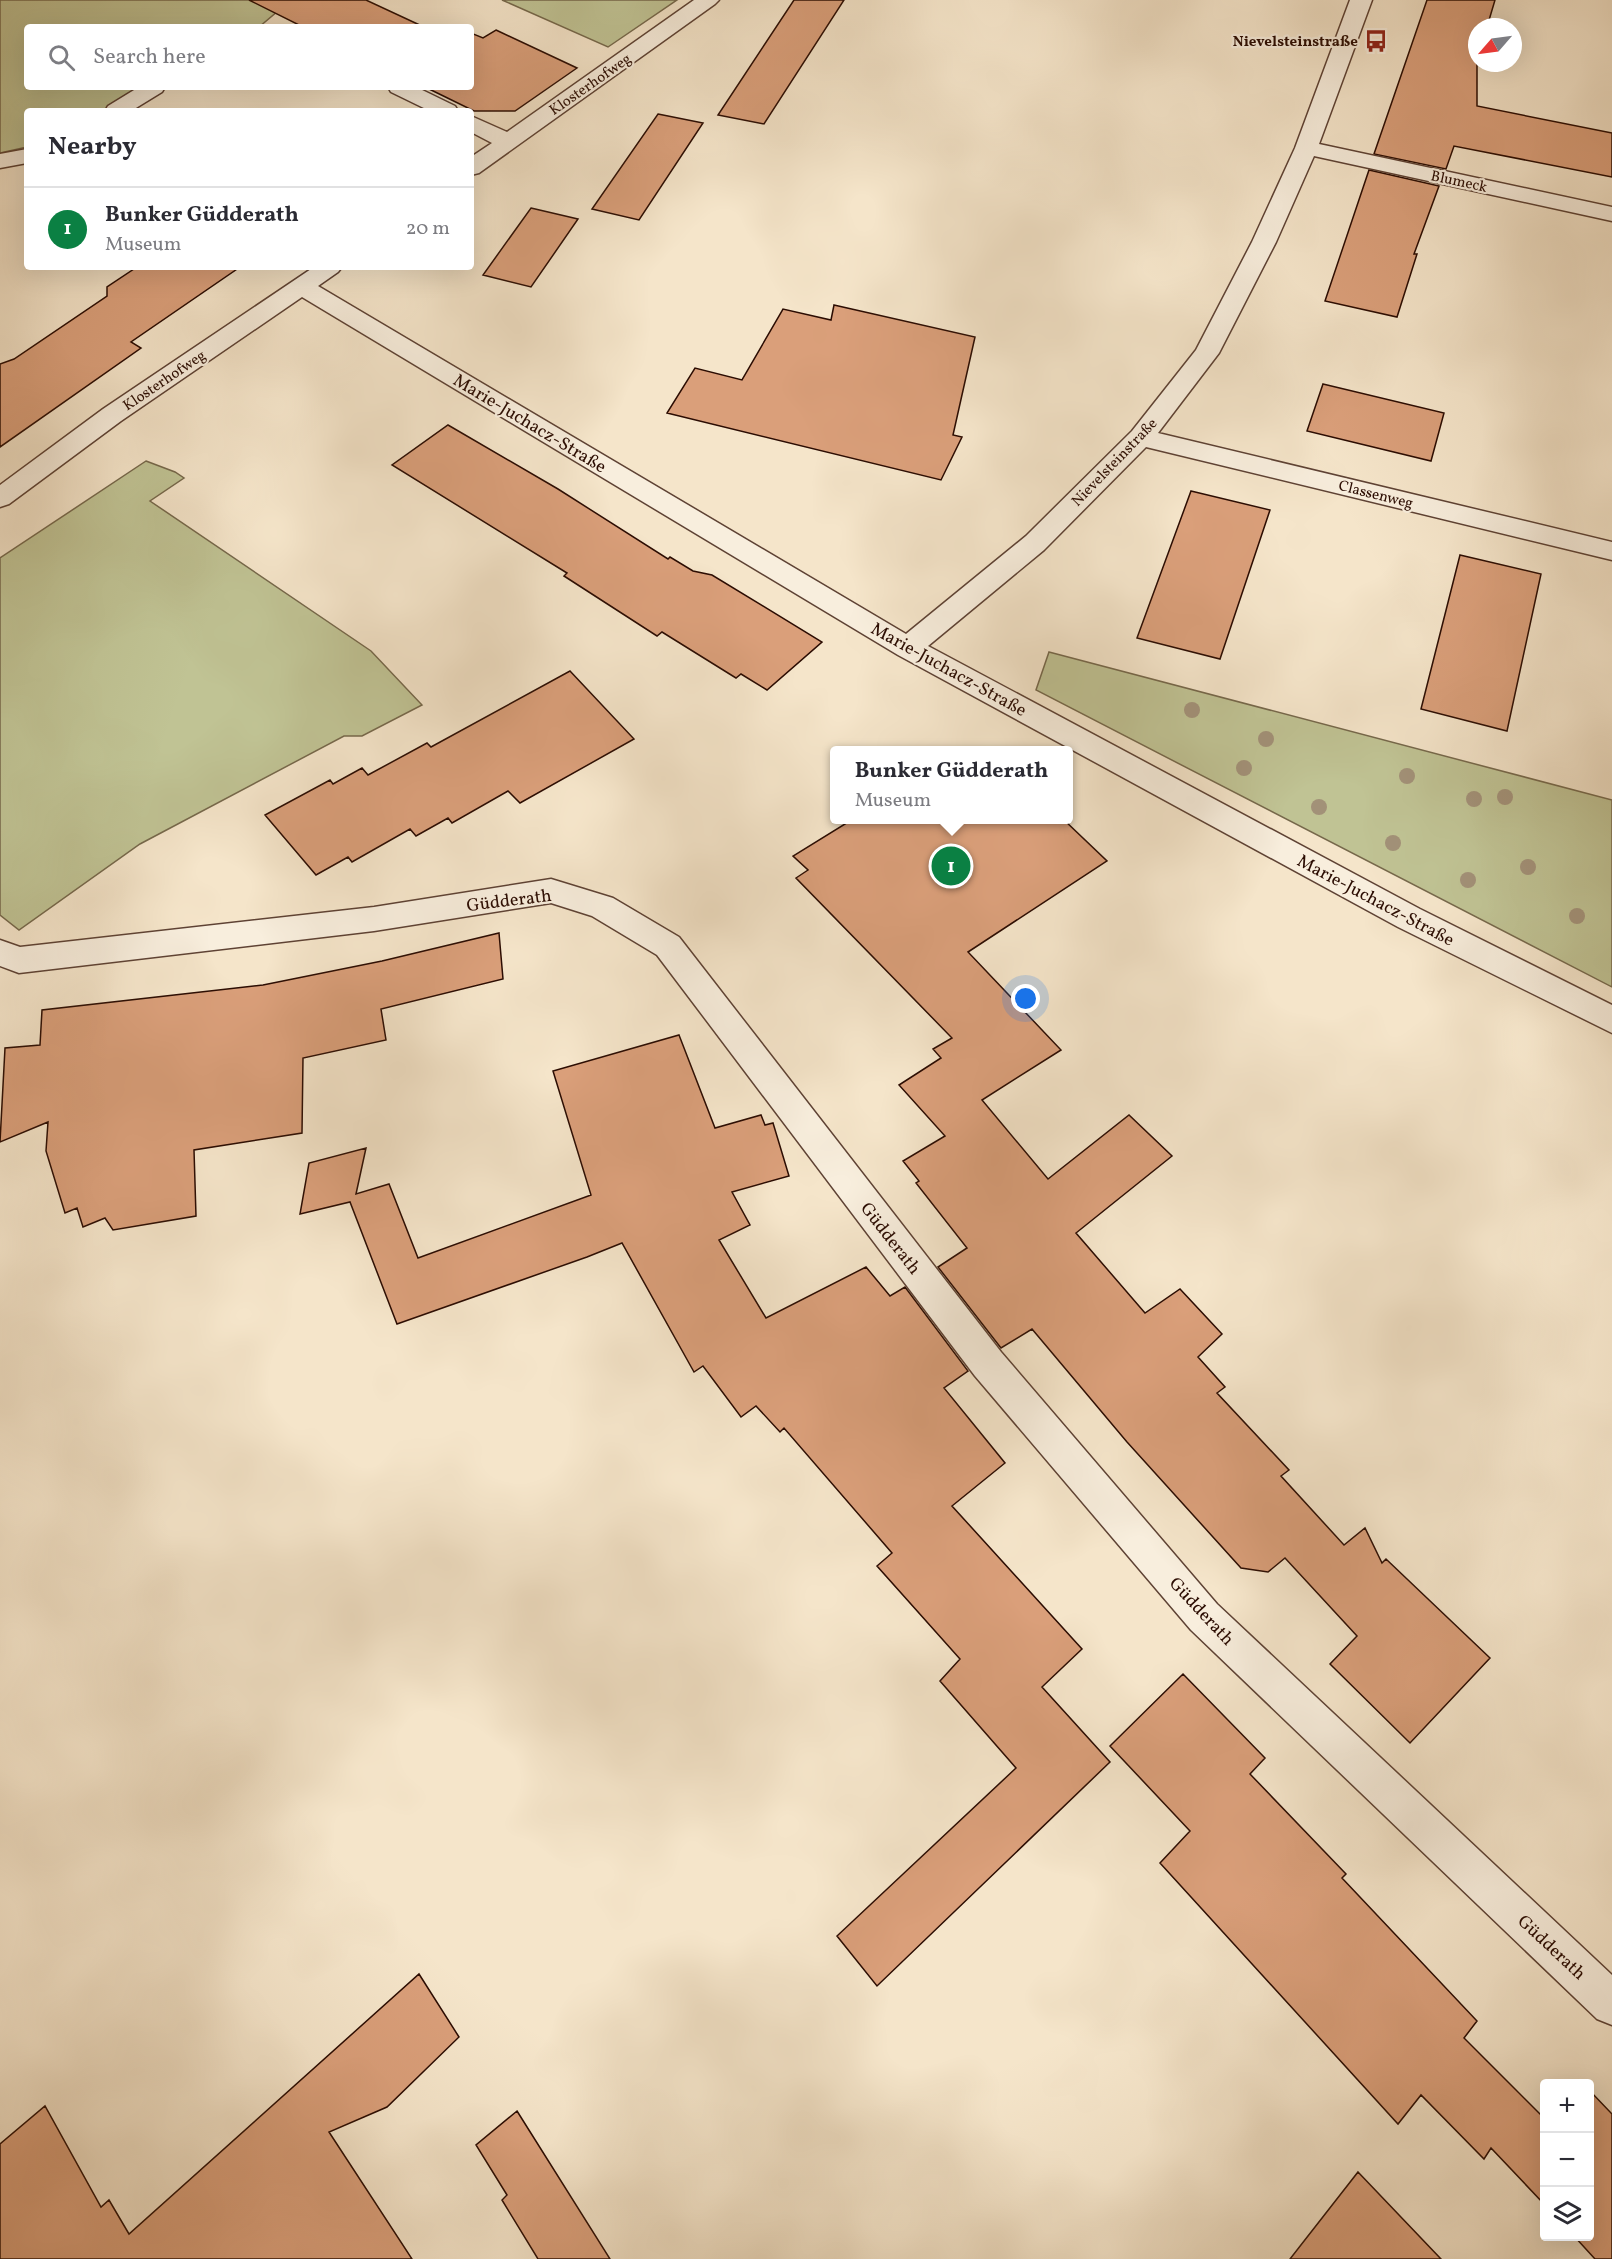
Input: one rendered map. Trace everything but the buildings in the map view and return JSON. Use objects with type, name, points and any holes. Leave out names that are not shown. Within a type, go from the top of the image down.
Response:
[{"type":"street","name":"Klosterhofweg","points":[[474,166],[708,0]]},
{"type":"street","name":"Nievelsteinstraße","points":[[908,648],[1035,543],[1141,437],[1207,353],[1264,242],[1306,148],[1361,0]]},
{"type":"street","points":[[121,108],[149,90]]},
{"type":"street","points":[[405,90],[441,108]]},
{"type":"street","points":[[474,125],[508,142]]},
{"type":"street","name":"Blumeck","points":[[1306,148],[1612,214]]},
{"type":"street","points":[[0,162],[24,157]]},
{"type":"street","name":"Klosterhofweg","points":[[0,498],[112,415],[326,270]]},
{"type":"street","name":"Marie-Juchacz-Straße","points":[[302,287],[908,648],[1408,918],[1612,1020]]},
{"type":"street","name":"Classenweg","points":[[1141,437],[1612,551]]},
{"type":"street","name":"Güdderath","points":[[0,953],[19,960],[374,919],[551,891],[602,907],[668,946],[988,1364],[1204,1617],[1612,2004]]},
{"type":"green space","points":[[0,0],[291,0],[263,24],[24,24],[24,90],[137,90],[108,108],[24,108],[24,148],[0,153]]},
{"type":"green space","points":[[502,0],[677,0],[608,47]]},
{"type":"green space","points":[[146,461],[175,472],[184,478],[150,501],[371,651],[422,705],[362,736],[344,736],[140,844],[19,930],[0,915],[0,558]]},
{"type":"green space","points":[[1049,652],[1612,800],[1612,987],[1036,690]]},
{"type":"place","name":"Nievelsteinstraße","points":[[1376,41]]},
{"type":"place","name":"Bunker Güdderath","points":[[951,866]]}]
